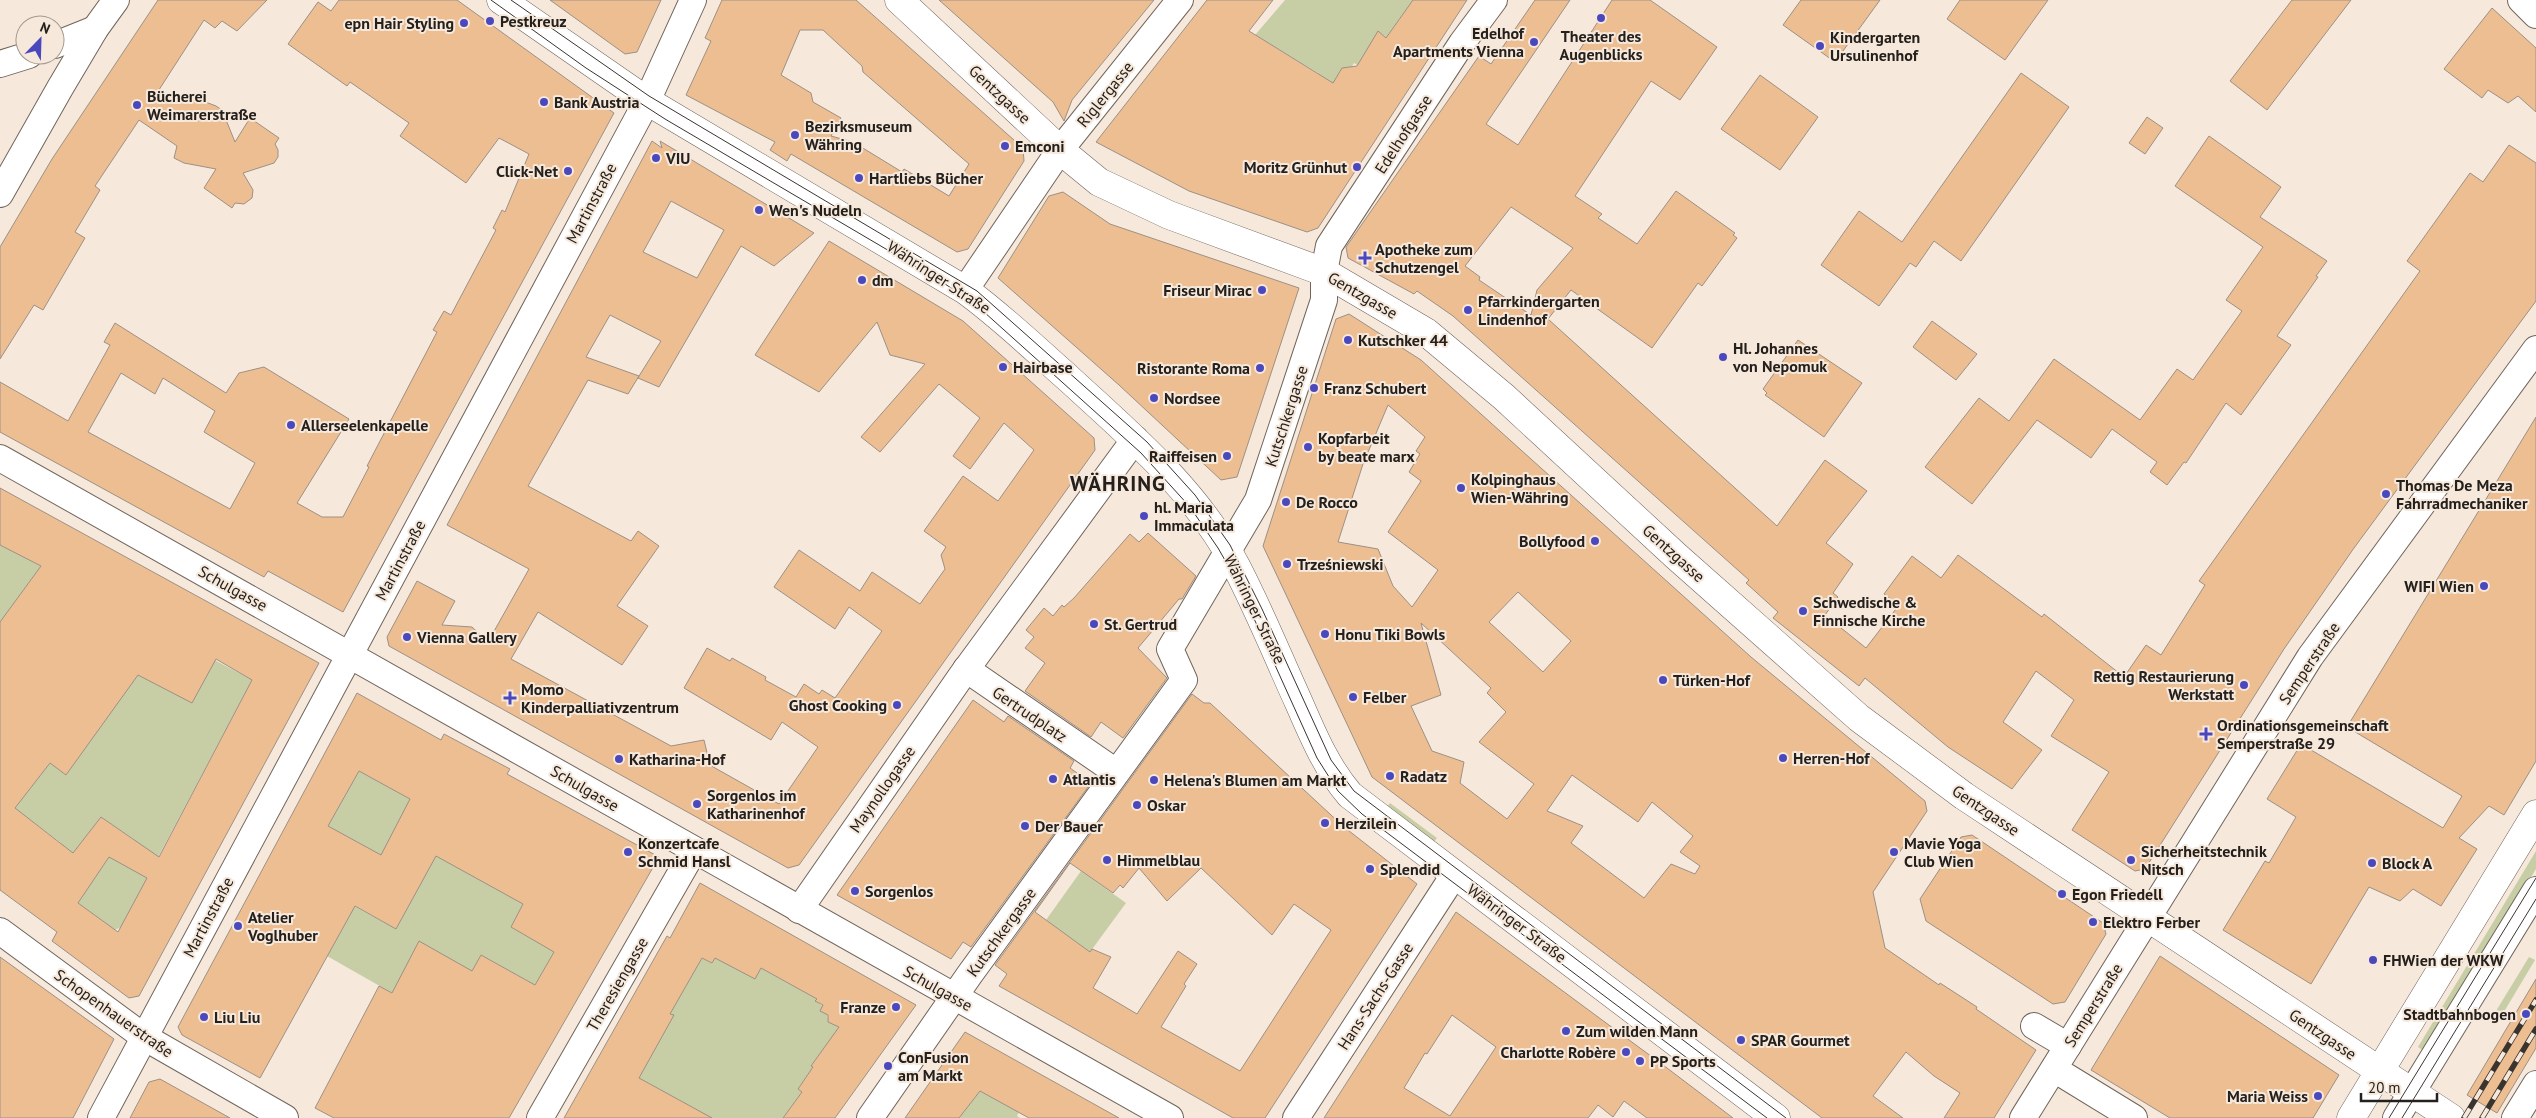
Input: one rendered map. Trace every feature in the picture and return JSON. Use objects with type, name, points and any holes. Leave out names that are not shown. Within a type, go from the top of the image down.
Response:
[{"type":"main road","name":"Währinger Straße","points":[[501,0],[647,101],[965,290],[996,314],[1135,439],[1183,488],[1228,552],[1257,610],[1321,752],[1339,782],[1350,795],[1775,1118]]},
{"type":"main road","name":"Gentzgasse","points":[[900,0],[1060,150],[1099,182],[1160,211],[1324,272],[1390,309],[1426,332],[1467,365],[1676,556],[1859,718],[1964,796],[2451,1118]]},
{"type":"main road","points":[[2351,1118],[2536,814]]},
{"type":"street","points":[[0,194],[95,29],[116,0]]},
{"type":"street","name":"Martinstraße","points":[[101,1118],[647,101],[693,0]]},
{"type":"street","name":"Riglergasse","points":[[965,290],[1060,150],[1180,0]]},
{"type":"street","name":"Edelhofgasse","points":[[1324,272],[1329,246],[1462,44],[1494,0]]},
{"type":"street","points":[[2521,0],[2536,15]]},
{"type":"street","points":[[65,41],[95,29]]},
{"type":"street","points":[[0,64],[15,59]]},
{"type":"street","name":"Kutschkergasse","points":[[1228,552],[1258,500],[1324,300],[1324,272]]},
{"type":"street","name":"Semperstraße","points":[[2024,1118],[2310,658],[2536,349]]},
{"type":"street","points":[[966,669],[1135,439]]},
{"type":"street","name":"Schulgasse","points":[[0,458],[1170,1118]]},
{"type":"street","points":[[1116,772],[1184,680],[1170,649],[1228,552]]},
{"type":"street","name":"Gertrudplatz","points":[[966,669],[1116,772]]},
{"type":"street","name":"Maynollogasse","points":[[799,910],[966,669]]},
{"type":"street","name":"Kutschkergasse","points":[[871,1117],[1116,772]]},
{"type":"street","name":"Theresiengasse","points":[[540,1118],[694,850]]},
{"type":"street","name":"Hans-Sachs-Gasse","points":[[1296,1118],[1454,875]]},
{"type":"street","points":[[2396,1118],[2536,890]]},
{"type":"street","name":"Schopenhauerstraße","points":[[0,931],[144,1037],[285,1118]]},
{"type":"street","points":[[2034,1026],[2068,1046]]},
{"type":"street","points":[[2054,1069],[2134,1118]]},
{"type":"street","points":[[2515,1118],[2536,1084]]},
{"type":"green space","points":[[1285,0],[1413,0],[1386,38],[1378,32],[1359,66],[1354,63],[1351,68],[1342,68],[1338,75],[1339,83],[1308,106],[1318,73],[1255,35]]},
{"type":"green space","points":[[0,545],[41,566],[0,622]]},
{"type":"green space","points":[[166,634],[252,680],[121,927],[115,930],[78,903],[109,857],[135,840],[101,817],[55,877],[43,868],[61,843],[28,818],[8,843],[0,827],[50,763],[66,775]]},
{"type":"green space","points":[[359,771],[410,799],[523,904],[511,927],[530,938],[576,913],[532,990],[525,987],[528,981],[481,955],[472,971],[392,993],[327,956],[308,881],[396,929],[423,879],[328,826]]},
{"type":"green space","points":[[1390,803],[1437,838],[1433,843],[1386,808]]},
{"type":"green space","points":[[2536,851],[2536,869],[2424,1051],[2418,1047]]},
{"type":"green space","points":[[1081,871],[1126,903],[1090,952],[1046,920]]},
{"type":"green space","points":[[721,949],[746,974],[755,979],[761,968],[817,999],[816,1001],[826,1012],[828,1022],[835,1025],[849,1020],[827,1044],[811,1066],[813,1067],[798,1089],[802,1092],[783,1118],[696,1118],[700,1112],[639,1078],[673,1015],[670,1014],[702,958],[712,963]]},
{"type":"green space","points":[[2529,957],[2535,960],[2502,1015],[2496,1011]]},
{"type":"green space","points":[[980,1091],[1019,1112],[1017,1116],[1020,1118],[959,1118]]},
{"type":"building","points":[[158,0],[267,0],[237,31],[222,21],[215,28],[204,20],[155,96],[195,98],[216,106],[222,110],[235,142],[250,118],[279,138],[275,144],[278,150],[278,157],[274,163],[243,173],[253,190],[252,198],[244,204],[235,203],[232,208],[204,188],[216,169],[184,163],[174,158],[177,146],[139,120],[95,186],[100,190],[75,232],[85,238],[43,310],[34,305],[0,359],[0,247],[52,159]]},
{"type":"building","points":[[339,0],[457,0],[614,113],[343,612],[268,571],[264,577],[0,432],[0,382],[68,421],[110,345],[104,342],[115,323],[226,393],[239,373],[264,367],[349,419],[297,503],[322,517],[343,517],[369,467],[367,466],[437,332],[433,330],[444,311],[451,315],[496,230],[493,228],[502,210],[505,212],[529,154],[499,138],[466,183],[400,136],[409,123],[350,82],[347,86],[288,44],[318,2],[331,11]],"holes":[[[121,373],[155,394],[163,378],[215,411],[204,432],[255,463],[230,509],[88,432]]]},
{"type":"building","points":[[550,0],[661,0],[637,52],[625,54]]},
{"type":"building","points":[[722,0],[856,0],[1023,148],[1024,161],[968,249],[957,252],[791,154],[787,161],[770,150],[775,142],[686,95],[711,41],[705,38]],"holes":[[[800,30],[823,30],[862,66],[863,72],[969,164],[949,196],[904,169],[902,172],[853,142],[831,136],[841,118],[813,102],[811,93],[781,75]]]},
{"type":"building","points":[[939,0],[1154,0],[1072,100],[1064,121],[1053,102]]},
{"type":"building","points":[[1207,0],[1273,0],[1249,31],[1333,83],[1342,68],[1357,66],[1378,31],[1386,38],[1413,0],[1467,0],[1318,228],[1307,232],[1189,191],[1096,142]]},
{"type":"building","points":[[1535,0],[1570,0],[1486,124],[1518,145],[1612,0],[1650,0],[1717,47],[1680,100],[1651,81],[1575,196],[1602,214],[1598,218],[1637,244],[1676,191],[1735,233],[1733,235],[1737,238],[1702,286],[1698,283],[1652,348],[1571,290],[1548,319],[1777,526],[1825,460],[1867,491],[1826,543],[1853,564],[1833,593],[1838,597],[1825,615],[1866,648],[1899,605],[1884,594],[1912,556],[1941,578],[1958,555],[2042,617],[2044,614],[2124,677],[2146,645],[2161,655],[2205,585],[2199,581],[2420,271],[2407,261],[2470,173],[2483,182],[2509,145],[2536,163],[2536,301],[2354,548],[2284,649],[2145,869],[2135,871],[2072,830],[2109,772],[2051,736],[2074,700],[2036,671],[2003,722],[2042,750],[2012,789],[1948,747],[1865,678],[1859,686],[1773,618],[1778,612],[1746,583],[1749,580],[1453,316],[1417,291],[1414,294],[1348,258],[1346,247],[1479,56],[1491,64]],"holes":[[[1511,207],[1573,248],[1537,290],[1531,315],[1479,280],[1480,277],[1465,266]]]},
{"type":"building","points":[[1801,0],[1880,0],[1835,62],[1783,25]]},
{"type":"building","points":[[1960,0],[2048,0],[2005,60],[1947,19]]},
{"type":"building","points":[[2292,0],[2351,0],[2267,110],[2230,81]]},
{"type":"building","points":[[2492,8],[2536,48],[2536,112],[2518,96],[2508,103],[2488,90],[2482,98],[2444,69]]},
{"type":"building","points":[[2021,73],[2069,107],[1961,261],[1934,241],[1916,267],[1910,263],[1879,306],[1821,265],[1859,211],[1902,242]]},
{"type":"building","points":[[1760,75],[1818,117],[1780,170],[1721,129]]},
{"type":"building","points":[[2147,117],[2163,128],[2145,154],[2129,143]]},
{"type":"building","points":[[2209,136],[2281,187],[2260,217],[2327,261],[2277,336],[2291,345],[2241,415],[2226,403],[2186,463],[2184,462],[2167,485],[2150,472],[2157,462],[2112,429],[2091,458],[2037,420],[1972,504],[1925,467],[1979,398],[2009,421],[2054,359],[2140,420],[2177,369],[2193,380],[2242,311],[2226,300],[2263,247],[2175,186]]},
{"type":"building","points":[[652,141],[662,148],[660,141],[814,233],[774,266],[741,246],[659,387],[638,378],[639,376],[628,394],[588,380],[528,486],[631,541],[638,531],[659,546],[617,606],[648,626],[622,665],[538,612],[511,659],[671,746],[704,740],[708,764],[779,804],[818,747],[782,722],[771,740],[684,688],[707,648],[730,661],[732,658],[766,677],[765,680],[796,697],[804,684],[819,694],[822,690],[835,698],[882,631],[849,607],[835,629],[774,587],[799,550],[860,591],[872,572],[920,604],[945,569],[941,555],[946,547],[924,531],[963,476],[998,501],[1034,450],[1004,423],[970,469],[953,456],[980,418],[939,384],[880,452],[861,437],[925,364],[890,355],[877,322],[819,392],[755,355],[829,241],[963,321],[1094,438],[1095,450],[799,865],[788,868],[389,646],[387,637],[417,581],[455,601],[442,625],[472,627],[488,642],[529,569],[447,525]],"holes":[[[671,201],[724,230],[697,278],[643,252]],[[610,315],[661,341],[639,376],[586,357]]]},
{"type":"building","points":[[1063,192],[1110,224],[1299,288],[1237,477],[1221,480],[1119,385],[998,278],[1049,196]]},
{"type":"building","points":[[1349,314],[1421,360],[1751,657],[1925,801],[1927,811],[1873,892],[1885,948],[1939,985],[1940,983],[1977,1007],[1976,1009],[2036,1050],[1994,1118],[1944,1118],[1960,1093],[1934,1076],[1906,1052],[1873,1096],[1903,1118],[1822,1118],[1372,777],[1263,546],[1336,319]],"holes":[[[1388,405],[1425,437],[1416,451],[1420,454],[1409,472],[1421,481],[1388,532],[1438,570],[1412,607],[1393,586],[1378,549],[1338,542],[1363,464]],[[1518,592],[1571,641],[1543,672],[1489,622]],[[1421,623],[1491,688],[1487,693],[1506,712],[1479,742],[1534,784],[1507,819],[1460,783],[1464,762],[1432,751],[1411,706],[1441,695]],[[1572,775],[1638,822],[1652,802],[1693,836],[1680,852],[1700,866],[1695,874],[1671,864],[1644,898],[1571,843],[1583,826],[1547,811]]]},
{"type":"building","points":[[1932,321],[1977,354],[1956,380],[1913,347]]},
{"type":"building","points":[[1798,340],[1862,383],[1824,437],[1765,395],[1767,393],[1763,389]]},
{"type":"building","name":"WIFI Wien","points":[[2536,417],[2536,761],[2504,815],[2489,806],[2459,838],[2477,849],[2441,906],[2413,889],[2400,901],[2369,887],[2311,984],[2223,930],[2265,861],[2269,863],[2296,817],[2267,799],[2301,744],[2443,828],[2462,796],[2347,727]]},
{"type":"building","points":[[0,488],[319,663],[139,996],[129,998],[52,941],[57,932],[0,890],[0,622],[41,566],[0,545]],"holes":[[[216,659],[252,680],[159,857],[101,817],[73,853],[15,808],[50,763],[66,775],[138,675],[192,703]],[[109,857],[147,878],[118,932],[78,903]]]},
{"type":"building","name":"St. Gertrud","points":[[1148,533],[1196,576],[1182,599],[1179,599],[1138,648],[1167,678],[1123,738],[1101,722],[1091,737],[1025,691],[1045,663],[1025,648],[1034,637],[1026,630],[1044,608],[1053,616],[1062,605],[1064,607],[1074,598],[1130,534],[1139,542]]},
{"type":"building","points":[[357,693],[441,740],[444,734],[510,769],[507,774],[659,857],[509,1118],[334,1118],[315,1108],[379,986],[392,993],[419,941],[472,971],[481,955],[535,985],[554,952],[511,927],[523,904],[436,856],[396,929],[355,906],[260,1078],[182,1035],[178,1027]],"holes":[[[359,771],[410,799],[381,855],[328,826]]]},
{"type":"building","points":[[1192,694],[1204,703],[1210,703],[1344,827],[1417,884],[1265,1118],[1233,1118],[999,986],[1007,974],[995,965]],"holes":[[[1070,863],[1113,893],[1120,885],[1123,888],[1139,868],[1167,901],[1201,868],[1272,935],[1294,904],[1331,930],[1240,1071],[1161,1027],[1197,964],[1178,951],[1137,1014],[1093,988],[1111,957],[1092,949],[1090,952],[1035,912]]]},
{"type":"building","points":[[973,700],[1004,722],[1008,716],[1074,761],[1070,768],[1091,783],[971,947],[963,942],[951,959],[837,895]]},
{"type":"building","points":[[1972,835],[2103,923],[2106,934],[2065,1002],[2053,1004],[1926,921],[1920,899],[1961,837]]},
{"type":"building","points":[[700,883],[916,1005],[835,1118],[783,1118],[802,1092],[798,1089],[813,1067],[811,1066],[839,1027],[828,1022],[828,1015],[820,1011],[823,1005],[815,1001],[817,999],[761,968],[755,979],[715,958],[712,963],[702,958],[670,1014],[674,1015],[639,1078],[712,1118],[564,1118],[667,936],[670,938]]},
{"type":"building","points":[[1456,912],[1733,1118],[1647,1118],[1624,1101],[1613,1117],[1598,1105],[1588,1118],[1324,1118]],"holes":[[[1452,1015],[1496,1047],[1450,1116],[1404,1088],[1425,1053],[1427,1054]]]},
{"type":"building","points":[[2160,956],[2339,1075],[2313,1118],[2170,1118],[2091,1070]]},
{"type":"building","points":[[0,957],[114,1039],[73,1118],[0,1118]]},
{"type":"building","name":"Stadtbahnbogen","points":[[2536,979],[2536,1048],[2497,1113],[2467,1095]]},
{"type":"building","points":[[965,1032],[1119,1118],[1029,1118],[980,1091],[959,1118],[905,1118]]},
{"type":"building","points":[[160,1079],[230,1118],[130,1118],[149,1082]]},
{"type":"tram line","points":[[491,0],[586,68],[665,119],[942,282],[974,303],[1141,453],[1190,507],[1218,548],[1237,581],[1317,758],[1338,791],[1362,814],[1767,1118]]},
{"type":"tram line","points":[[511,0],[649,96],[977,291],[1147,442],[1195,495],[1230,545],[1262,609],[1331,760],[1354,791],[1786,1118]]},
{"type":"tram line","points":[[2389,1118],[2536,878]]},
{"type":"tram line","points":[[2402,1118],[2536,899]]},
{"type":"railway","points":[[2464,1118],[2536,1000]]},
{"type":"railway","points":[[2482,1118],[2536,1029]]},
{"type":"place","name":"Theater des Augenblicks","points":[[1601,18]]},
{"type":"place","name":"Pestkreuz","points":[[490,21]]},
{"type":"place","name":"epn Hair Styling","points":[[464,23]]},
{"type":"place","name":"Edelhof Apartments Vienna","points":[[1534,42]]},
{"type":"place","name":"Kindergarten Ursulinenhof","points":[[1820,46]]},
{"type":"place","name":"Bank Austria","points":[[544,102]]},
{"type":"place","name":"Bücherei Weimarerstraße","points":[[137,105]]},
{"type":"place","name":"Bezirksmuseum Währing","points":[[795,135]]},
{"type":"place","name":"Emconi","points":[[1005,146]]},
{"type":"place","name":"VIU","points":[[656,158]]},
{"type":"place","name":"Moritz Grünhut","points":[[1357,167]]},
{"type":"place","name":"Click-Net","points":[[568,171]]},
{"type":"place","name":"Hartliebs Bücher","points":[[859,178]]},
{"type":"place","name":"Wen's Nudeln","points":[[759,210]]},
{"type":"place","name":"Apotheke zum Schutzengel","points":[[1365,258]]},
{"type":"place","name":"dm","points":[[862,280]]},
{"type":"place","name":"Friseur Mirac","points":[[1262,290]]},
{"type":"place","name":"Pfarrkindergarten Lindenhof","points":[[1468,310]]},
{"type":"place","name":"Kutschker 44","points":[[1348,340]]},
{"type":"place","name":"Hl. Johannes von Nepomuk","points":[[1723,357]]},
{"type":"place","name":"Hairbase","points":[[1003,367]]},
{"type":"place","name":"Ristorante Roma","points":[[1260,368]]},
{"type":"place","name":"Franz Schubert","points":[[1314,388]]},
{"type":"place","name":"Nordsee","points":[[1154,398]]},
{"type":"place","name":"Allerseelenkapelle","points":[[291,425]]},
{"type":"place","name":"Kopfarbeit by beate marx","points":[[1308,447]]},
{"type":"place","name":"Raiffeisen","points":[[1227,456]]},
{"type":"place","name":"Kolpinghaus Wien-Währing","points":[[1461,488]]},
{"type":"place","name":"Thomas De Meza Fahrradmechaniker","points":[[2386,494]]},
{"type":"place","name":"De Rocco","points":[[1286,502]]},
{"type":"place","name":"hl. Maria Immaculata","points":[[1144,516]]},
{"type":"place","name":"Bollyfood","points":[[1595,541]]},
{"type":"place","name":"Trześniewski","points":[[1287,564]]},
{"type":"place","name":"WIFI Wien","points":[[2484,586]]},
{"type":"place","name":"Schwedische & Finnische Kirche","points":[[1803,611]]},
{"type":"place","name":"St. Gertrud","points":[[1094,624]]},
{"type":"place","name":"Honu Tiki Bowls","points":[[1325,634]]},
{"type":"place","name":"Vienna Gallery","points":[[407,637]]},
{"type":"place","name":"Türken-Hof","points":[[1663,680]]},
{"type":"place","name":"Rettig Restaurierung Werkstatt","points":[[2244,685]]},
{"type":"place","name":"Felber","points":[[1353,697]]},
{"type":"place","name":"Momo Kinderpalliativzentrum","points":[[510,698]]},
{"type":"place","name":"Ghost Cooking","points":[[897,705]]},
{"type":"place","name":"Ordinationsgemeinschaft Semperstraße 29","points":[[2206,734]]},
{"type":"place","name":"Herren-Hof","points":[[1783,758]]},
{"type":"place","name":"Katharina-Hof","points":[[619,759]]},
{"type":"place","name":"Radatz","points":[[1390,776]]},
{"type":"place","name":"Atlantis","points":[[1053,779]]},
{"type":"place","name":"Helena's Blumen am Markt","points":[[1154,780]]},
{"type":"place","name":"Sorgenlos im Katharinenhof","points":[[697,804]]},
{"type":"place","name":"Oskar","points":[[1137,805]]},
{"type":"place","name":"Herzilein","points":[[1325,823]]},
{"type":"place","name":"Der Bauer","points":[[1025,826]]},
{"type":"place","name":"Konzertcafe Schmid Hansl","points":[[628,852]]},
{"type":"place","name":"Mavie Yoga Club Wien","points":[[1894,852]]},
{"type":"place","name":"Himmelblau","points":[[1107,860]]},
{"type":"place","name":"Sicherheitstechnik Nitsch","points":[[2131,860]]},
{"type":"place","name":"Block A","points":[[2372,863]]},
{"type":"place","name":"Splendid","points":[[1370,869]]},
{"type":"place","name":"Sorgenlos","points":[[855,891]]},
{"type":"place","name":"Egon Friedell","points":[[2062,894]]},
{"type":"place","name":"Elektro Ferber","points":[[2093,922]]},
{"type":"place","name":"Atelier Voglhuber","points":[[238,926]]},
{"type":"place","name":"FHWien der WKW","points":[[2373,960]]},
{"type":"place","name":"Franze","points":[[896,1007]]},
{"type":"place","name":"Stadtbahnbogen","points":[[2526,1014]]},
{"type":"place","name":"Liu Liu","points":[[204,1017]]},
{"type":"place","name":"Zum wilden Mann","points":[[1566,1031]]},
{"type":"place","name":"SPAR Gourmet","points":[[1741,1040]]},
{"type":"place","name":"Charlotte Robère","points":[[1626,1052]]},
{"type":"place","name":"PP Sports","points":[[1640,1061]]},
{"type":"place","name":"ConFusion am Markt","points":[[888,1066]]},
{"type":"place","name":"Maria Weiss","points":[[2318,1096]]},
{"type":"district","name":"WÄHRING","points":[[1118,483]]}]
